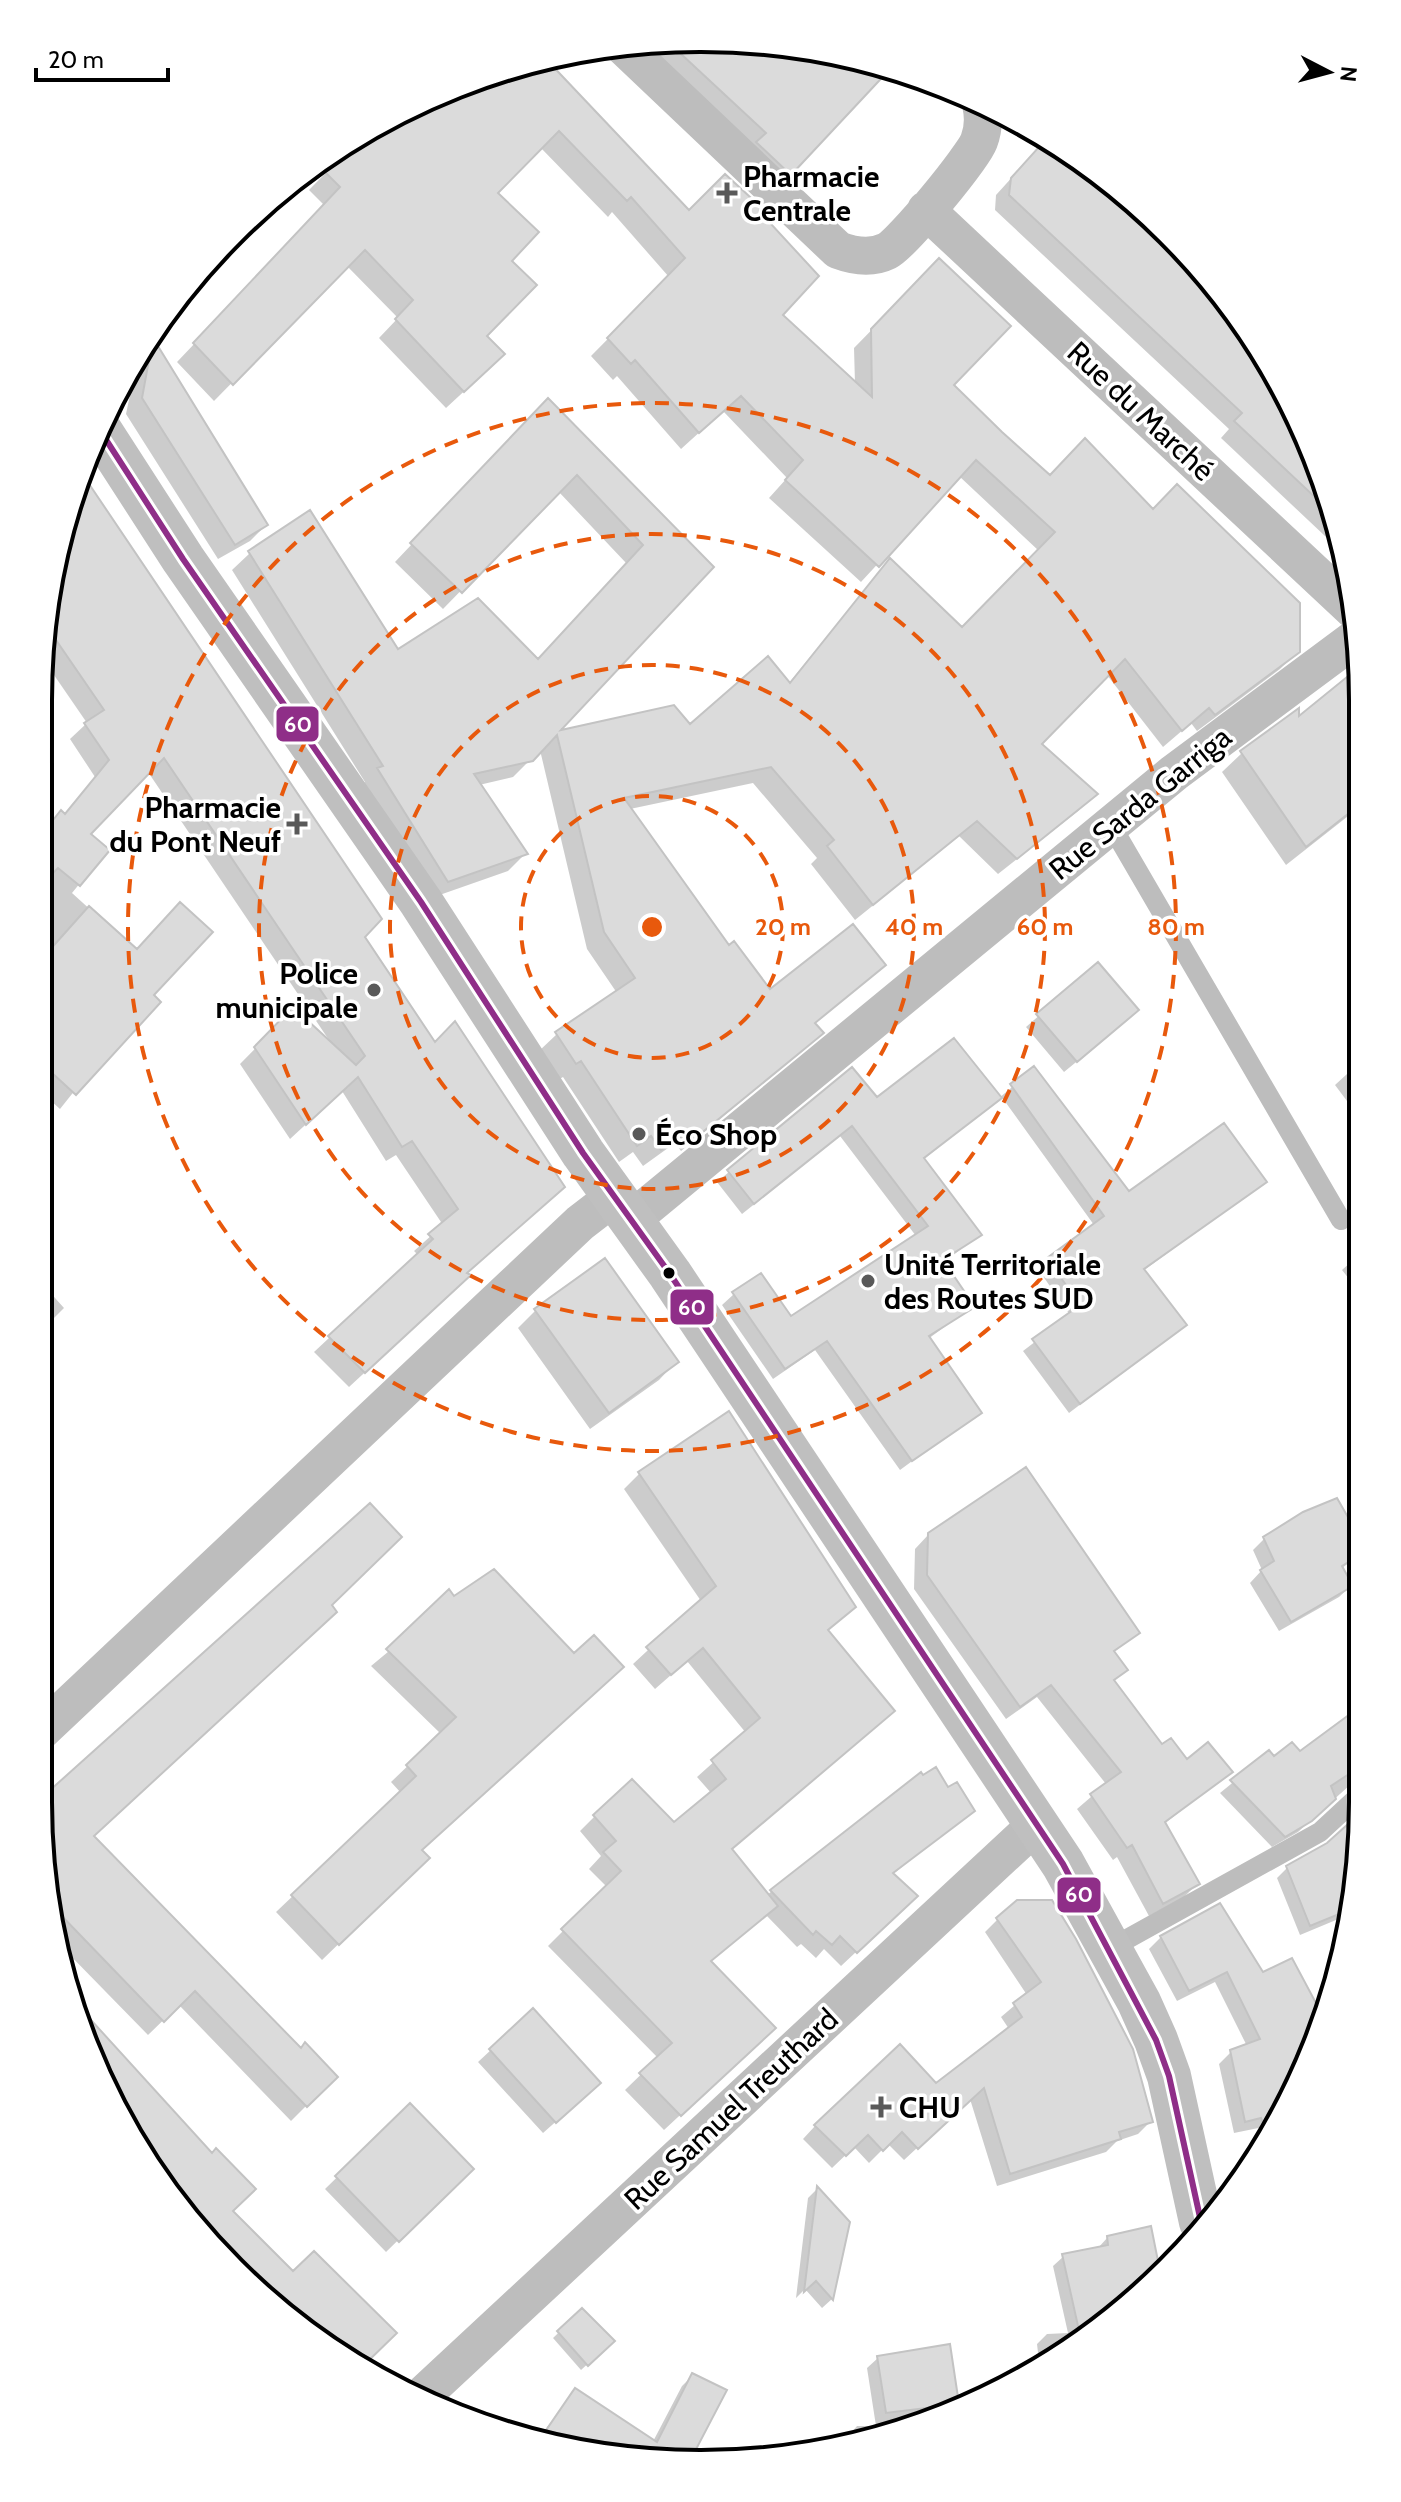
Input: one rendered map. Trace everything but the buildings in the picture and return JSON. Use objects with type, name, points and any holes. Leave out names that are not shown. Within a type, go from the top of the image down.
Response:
[{"type":"main road","points":[[106,440],[183,559],[421,902],[623,1208],[1038,1823],[1139,2002],[1169,2076],[1199,2215]]},
{"type":"street","points":[[634,56],[838,250],[862,256],[885,253],[895,246],[926,210],[975,151],[983,130],[982,117]]},
{"type":"street","name":"Rue du Marché","points":[[926,210],[1340,597]]},
{"type":"street","name":"Rue Sarda Garriga","points":[[52,1721],[580,1223],[623,1208],[1174,773],[1346,645]]},
{"type":"street","name":"Rue Samuel Treuthard","points":[[428,2390],[1038,1823]]},
{"type":"lane","points":[[1111,825],[1341,1220]]},
{"type":"lane","points":[[1111,1948],[1320,1832],[1349,1805]]},
{"type":"transit line","name":"60","points":[[106,440],[183,559],[421,902],[583,1153],[670,1274],[1063,1864],[1156,2040],[1169,2076],[1199,2215]]},
{"type":"place","name":"Pharmacie Centrale","points":[[727,193]]},
{"type":"place","name":"Pharmacie du Pont Neuf","points":[[297,824]]},
{"type":"place","name":"Police municipale","points":[[374,990]]},
{"type":"place","name":"Éco Shop","points":[[639,1134]]},
{"type":"place","name":"Unité Territoriale des Routes SUD","points":[[868,1281]]},
{"type":"place","name":"CHU","points":[[881,2107]]}]
